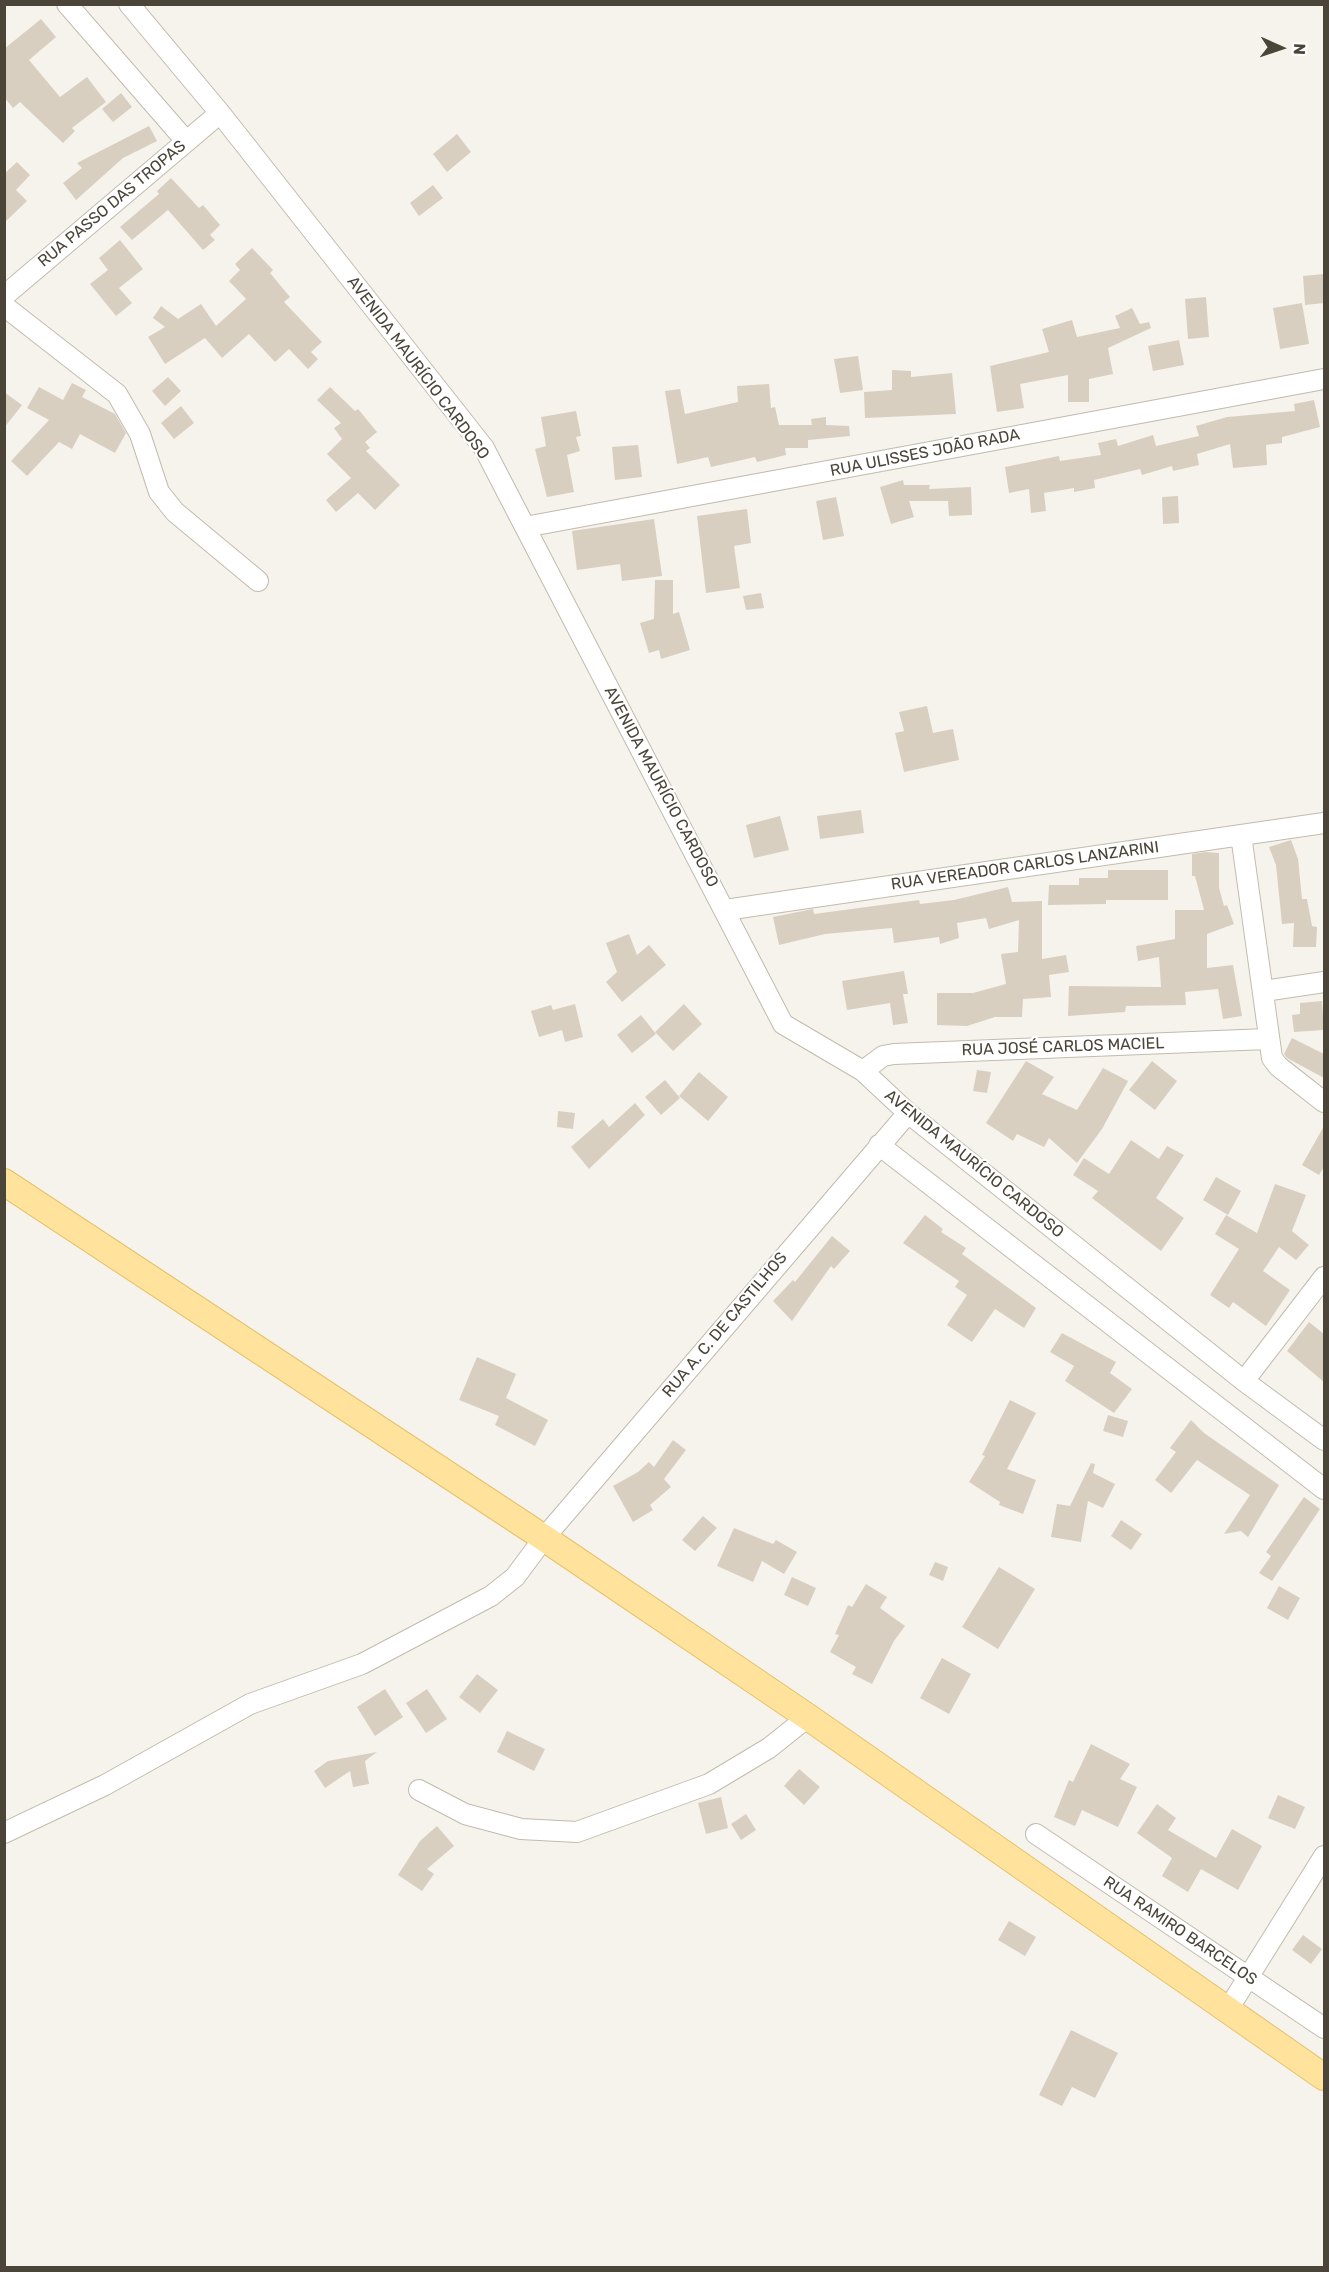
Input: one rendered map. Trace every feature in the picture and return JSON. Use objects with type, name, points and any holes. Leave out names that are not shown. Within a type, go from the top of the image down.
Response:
[{"type":"main road","points":[[4,1182],[544,1538],[808,1717],[1324,2077]]},
{"type":"street","points":[[67,4],[186,141]]},
{"type":"street","name":"AVENIDA MAURÍCIO CARDOSO","points":[[129,4],[220,113],[484,448],[783,1024],[863,1071],[908,1113],[1244,1381],[1324,1440]]},
{"type":"street","name":"RUA PASSO DAS TROPAS","points":[[4,296],[220,113]]},
{"type":"street","points":[[4,306],[117,394],[140,434],[159,492],[175,512],[258,581]]},
{"type":"street","name":"RUA ULISSES JOÃO RADA","points":[[525,527],[1324,379]]},
{"type":"street","name":"RUA VEREADOR CARLOS LANZARINI","points":[[725,909],[1324,823]]},
{"type":"street","points":[[1241,835],[1264,991],[1267,1039],[1272,1058],[1278,1066],[1324,1102]]},
{"type":"street","points":[[1264,991],[1324,982]]},
{"type":"street","name":"RUA JOSÉ CARLOS MACIEL","points":[[863,1071],[883,1056],[894,1054],[1267,1039]]},
{"type":"street","name":"RUA A. C. DE CASTILHOS","points":[[4,1833],[105,1785],[250,1704],[362,1664],[491,1596],[514,1577],[544,1538],[908,1113]]},
{"type":"street","points":[[879,1145],[1324,1489]]},
{"type":"street","points":[[1244,1381],[1324,1277]]},
{"type":"street","points":[[419,1790],[465,1814],[521,1829],[578,1832],[709,1784],[769,1748],[808,1717]]},
{"type":"street","name":"RUA RAMIRO BARCELOS","points":[[1036,1834],[1324,2028]]},
{"type":"street","points":[[1227,2011],[1324,1856]]},
{"type":"building","points":[[41,19],[56,37],[29,60],[60,97],[87,77],[106,102],[72,128],[75,131],[63,143],[20,102],[13,108],[4,97],[4,49]]},
{"type":"building","points":[[121,93],[132,107],[113,122],[102,109]]},
{"type":"building","points":[[149,126],[157,141],[123,158],[76,200],[63,183],[82,168],[77,163]]},
{"type":"building","points":[[457,134],[471,152],[447,172],[433,154]]},
{"type":"building","points":[[17,162],[30,175],[16,190],[27,201],[4,223],[4,174]]},
{"type":"building","points":[[171,178],[199,208],[203,205],[220,225],[210,235],[215,240],[203,250],[168,210],[132,240],[120,227],[159,194],[157,191]]},
{"type":"building","points":[[433,185],[443,198],[419,216],[410,203]]},
{"type":"building","points":[[120,240],[143,269],[119,288],[132,303],[116,316],[90,284],[108,270],[99,258]]},
{"type":"building","points":[[252,248],[273,270],[270,273],[290,297],[284,302],[322,342],[311,352],[318,359],[308,369],[289,349],[275,362],[249,334],[222,358],[205,338],[165,364],[148,337],[165,327],[153,318],[161,306],[178,319],[201,304],[216,326],[246,299],[229,281],[240,270],[235,264]]},
{"type":"building","points":[[1324,274],[1324,303],[1305,305],[1303,276]]},
{"type":"building","points":[[1206,297],[1209,337],[1188,339],[1185,299]]},
{"type":"building","points":[[1302,303],[1309,344],[1280,349],[1273,308]]},
{"type":"building","points":[[1132,308],[1140,324],[1149,322],[1151,328],[1108,348],[1113,374],[1089,379],[1089,402],[1068,402],[1068,375],[1020,384],[1024,408],[997,412],[990,366],[1049,352],[1042,329],[1072,320],[1077,337],[1120,328],[1115,316]]},
{"type":"building","points":[[1179,340],[1184,365],[1153,371],[1148,346]]},
{"type":"building","points":[[858,356],[863,390],[840,393],[834,359]]},
{"type":"building","points":[[892,370],[911,371],[911,377],[952,373],[956,414],[865,418],[864,392],[892,390]]},
{"type":"building","points":[[168,377],[181,391],[165,406],[152,391]]},
{"type":"building","points":[[72,383],[86,390],[82,397],[115,414],[126,433],[115,453],[80,434],[72,449],[59,442],[27,476],[11,461],[49,420],[27,408],[39,387],[63,400]]},
{"type":"building","points":[[769,384],[771,408],[775,407],[779,425],[812,425],[811,419],[826,417],[826,425],[849,426],[850,436],[808,440],[808,448],[785,448],[786,455],[757,462],[755,457],[711,467],[708,457],[677,464],[665,391],[680,389],[685,414],[738,402],[737,386]]},
{"type":"building","points":[[330,387],[355,411],[358,409],[377,432],[365,442],[370,448],[366,451],[400,485],[375,510],[358,493],[336,512],[326,500],[351,478],[327,454],[342,439],[334,428],[341,423],[317,400]]},
{"type":"building","points":[[4,392],[22,405],[4,428]]},
{"type":"building","points":[[1314,400],[1320,427],[1282,437],[1282,443],[1266,445],[1267,465],[1233,468],[1230,444],[1197,454],[1199,465],[1173,471],[1172,466],[1142,475],[1140,469],[1094,480],[1095,488],[1074,492],[1074,488],[1044,493],[1046,511],[1031,513],[1029,489],[1009,493],[1005,467],[1059,456],[1060,461],[1101,455],[1098,443],[1116,439],[1118,446],[1153,435],[1156,446],[1199,436],[1196,426],[1227,417],[1295,411],[1294,404]]},
{"type":"building","points":[[181,406],[194,423],[174,439],[161,423]]},
{"type":"building","points":[[576,411],[581,436],[576,437],[580,451],[567,455],[574,492],[547,497],[535,449],[546,446],[541,417]]},
{"type":"building","points":[[638,445],[642,477],[615,480],[612,447]]},
{"type":"building","points":[[903,480],[904,485],[930,485],[929,489],[971,487],[972,515],[949,516],[948,501],[909,501],[914,517],[891,524],[880,487]]},
{"type":"building","points":[[1178,496],[1179,523],[1163,524],[1162,497]]},
{"type":"building","points":[[836,497],[844,536],[823,540],[816,501]]},
{"type":"building","points":[[747,509],[751,543],[734,546],[740,588],[706,593],[697,516]]},
{"type":"building","points":[[654,519],[662,576],[622,581],[620,564],[577,570],[572,531]]},
{"type":"building","points":[[655,580],[673,580],[673,614],[679,612],[690,650],[661,659],[659,650],[649,653],[640,623],[654,619]]},
{"type":"building","points":[[761,593],[764,608],[746,610],[743,596]]},
{"type":"building","points":[[927,706],[933,733],[953,729],[959,760],[904,772],[895,733],[904,731],[899,712]]},
{"type":"building","points":[[861,810],[864,833],[820,839],[817,816]]},
{"type":"building","points":[[780,816],[789,850],[754,858],[746,825]]},
{"type":"building","points":[[1291,840],[1298,859],[1302,899],[1307,899],[1312,926],[1317,927],[1316,947],[1293,947],[1294,923],[1282,924],[1276,865],[1269,847]]},
{"type":"building","points":[[1219,853],[1219,888],[1224,906],[1227,905],[1234,924],[1207,934],[1207,968],[1233,965],[1242,1016],[1223,1019],[1218,989],[1185,992],[1186,1005],[1126,1006],[1125,1012],[1068,1016],[1069,986],[1161,987],[1159,957],[1138,961],[1136,946],[1175,939],[1175,910],[1204,910],[1195,876],[1192,876],[1192,854]]},
{"type":"building","points":[[1108,870],[1168,870],[1168,900],[1106,900],[1106,904],[1048,905],[1049,885],[1079,885],[1079,878],[1108,878]]},
{"type":"building","points":[[1008,887],[1012,902],[1042,901],[1042,959],[1066,955],[1069,972],[1049,975],[1051,997],[1023,999],[1022,1017],[995,1017],[967,1026],[937,1025],[937,993],[973,993],[1006,984],[1001,954],[1018,952],[1019,920],[989,929],[986,918],[957,923],[959,938],[940,944],[939,937],[894,943],[892,928],[825,934],[779,945],[773,917],[813,909],[814,914],[919,900],[920,904],[954,900]]},
{"type":"building","points":[[629,934],[637,955],[649,945],[666,965],[622,1002],[606,982],[617,972],[606,943]]},
{"type":"building","points":[[904,971],[908,994],[903,994],[908,1023],[893,1025],[890,1003],[847,1010],[842,981]]},
{"type":"building","points":[[1322,1001],[1324,1030],[1294,1032],[1292,1015],[1300,1014],[1300,1003]]},
{"type":"building","points":[[575,1004],[583,1037],[565,1042],[562,1030],[539,1037],[531,1011],[551,1005],[553,1010]]},
{"type":"building","points":[[684,1004],[702,1024],[673,1051],[655,1032]]},
{"type":"building","points":[[641,1015],[656,1034],[632,1053],[617,1035]]},
{"type":"building","points":[[1292,1038],[1324,1054],[1324,1078],[1287,1058],[1284,1054]]},
{"type":"building","points":[[1026,1061],[1054,1077],[1042,1094],[1077,1110],[1103,1068],[1128,1081],[1102,1129],[1077,1163],[1049,1138],[1044,1147],[1017,1134],[1013,1141],[986,1123]]},
{"type":"building","points":[[1152,1061],[1177,1081],[1155,1110],[1129,1090]]},
{"type":"building","points":[[977,1070],[991,1072],[987,1093],[973,1091]]},
{"type":"building","points":[[699,1072],[728,1097],[708,1121],[679,1096]]},
{"type":"building","points":[[665,1080],[680,1098],[661,1115],[645,1097]]},
{"type":"building","points":[[635,1103],[645,1115],[589,1169],[571,1147],[603,1119],[609,1127]]},
{"type":"building","points":[[558,1111],[575,1113],[573,1129],[557,1127]]},
{"type":"building","points":[[1324,1126],[1324,1167],[1319,1175],[1302,1165]]},
{"type":"building","points":[[1131,1140],[1159,1159],[1167,1146],[1184,1155],[1156,1198],[1184,1218],[1161,1251],[1092,1198],[1098,1191],[1073,1175],[1084,1158],[1109,1174]]},
{"type":"building","points":[[1216,1177],[1241,1191],[1228,1215],[1203,1200]]},
{"type":"building","points":[[1275,1184],[1306,1195],[1292,1231],[1309,1245],[1296,1260],[1279,1247],[1263,1271],[1290,1290],[1266,1326],[1233,1302],[1229,1308],[1210,1295],[1239,1249],[1215,1234],[1226,1215],[1257,1233]]},
{"type":"building","points":[[925,1215],[943,1229],[941,1232],[966,1248],[962,1254],[1036,1308],[1024,1328],[995,1309],[972,1342],[947,1325],[967,1295],[955,1287],[959,1281],[903,1243]]},
{"type":"building","points":[[832,1236],[850,1251],[834,1269],[831,1266],[792,1321],[773,1301],[793,1280],[795,1282]]},
{"type":"building","points":[[1309,1322],[1324,1334],[1324,1382],[1287,1351]]},
{"type":"building","points":[[1062,1333],[1116,1362],[1110,1373],[1132,1389],[1114,1413],[1065,1381],[1074,1366],[1050,1352]]},
{"type":"building","points":[[477,1357],[516,1374],[506,1398],[548,1420],[535,1446],[495,1425],[499,1416],[459,1400]]},
{"type":"building","points":[[1010,1400],[1036,1413],[1007,1469],[1036,1480],[1023,1514],[999,1505],[1000,1502],[969,1482],[985,1456],[982,1455]]},
{"type":"building","points":[[1108,1415],[1128,1421],[1123,1437],[1103,1431]]},
{"type":"building","points":[[1191,1420],[1204,1433],[1279,1485],[1248,1537],[1241,1531],[1224,1534],[1250,1495],[1197,1460],[1171,1493],[1155,1480],[1176,1452],[1170,1448]]},
{"type":"building","points":[[673,1440],[686,1450],[664,1479],[671,1487],[650,1505],[653,1510],[633,1522],[613,1486],[638,1472],[649,1462],[654,1467]]},
{"type":"building","points":[[1091,1463],[1095,1464],[1093,1473],[1115,1484],[1103,1508],[1088,1501],[1081,1542],[1051,1537],[1057,1504],[1070,1506]]},
{"type":"building","points":[[1304,1497],[1320,1509],[1272,1581],[1259,1573],[1271,1556],[1266,1552]]},
{"type":"building","points":[[703,1516],[717,1528],[695,1551],[682,1540]]},
{"type":"building","points":[[1121,1520],[1142,1534],[1131,1550],[1111,1536]]},
{"type":"building","points":[[734,1528],[773,1544],[776,1540],[797,1552],[784,1574],[762,1561],[753,1582],[717,1566]]},
{"type":"building","points":[[935,1562],[948,1567],[943,1581],[929,1575]]},
{"type":"building","points":[[999,1567],[1035,1589],[998,1649],[962,1627]]},
{"type":"building","points":[[792,1577],[816,1588],[808,1606],[784,1595]]},
{"type":"building","points":[[866,1584],[887,1597],[880,1608],[905,1626],[894,1641],[872,1684],[852,1674],[856,1667],[830,1652],[839,1635],[835,1634],[848,1605],[852,1607]]},
{"type":"building","points":[[1279,1586],[1300,1598],[1288,1620],[1267,1608]]},
{"type":"building","points":[[942,1658],[971,1674],[949,1714],[920,1698]]},
{"type":"building","points":[[477,1674],[498,1690],[480,1713],[459,1697]]},
{"type":"building","points":[[385,1689],[403,1717],[375,1736],[357,1707]]},
{"type":"building","points":[[427,1689],[447,1719],[426,1733],[406,1703]]},
{"type":"building","points":[[507,1731],[545,1749],[534,1771],[497,1752]]},
{"type":"building","points":[[1091,1744],[1130,1764],[1120,1779],[1137,1787],[1118,1827],[1082,1810],[1075,1826],[1054,1817],[1069,1780],[1073,1782]]},
{"type":"building","points":[[377,1752],[365,1761],[369,1784],[353,1787],[350,1771],[325,1788],[314,1771],[328,1761]]},
{"type":"building","points":[[799,1769],[820,1787],[804,1805],[784,1786]]},
{"type":"building","points":[[1278,1795],[1305,1807],[1295,1829],[1268,1818]]},
{"type":"building","points":[[721,1797],[728,1828],[706,1834],[698,1803]]},
{"type":"building","points":[[1157,1804],[1176,1818],[1168,1830],[1216,1858],[1232,1829],[1262,1846],[1238,1890],[1201,1869],[1188,1892],[1162,1876],[1172,1858],[1137,1833]]},
{"type":"building","points":[[746,1814],[756,1830],[741,1840],[731,1824]]},
{"type":"building","points":[[437,1826],[454,1846],[427,1869],[434,1874],[422,1891],[398,1875],[420,1841]]},
{"type":"building","points":[[1009,1921],[1036,1937],[1025,1956],[998,1940]]},
{"type":"building","points":[[1303,1935],[1322,1949],[1311,1964],[1292,1950]]},
{"type":"building","points":[[1071,2030],[1118,2053],[1095,2098],[1072,2087],[1062,2106],[1039,2095]]}]
